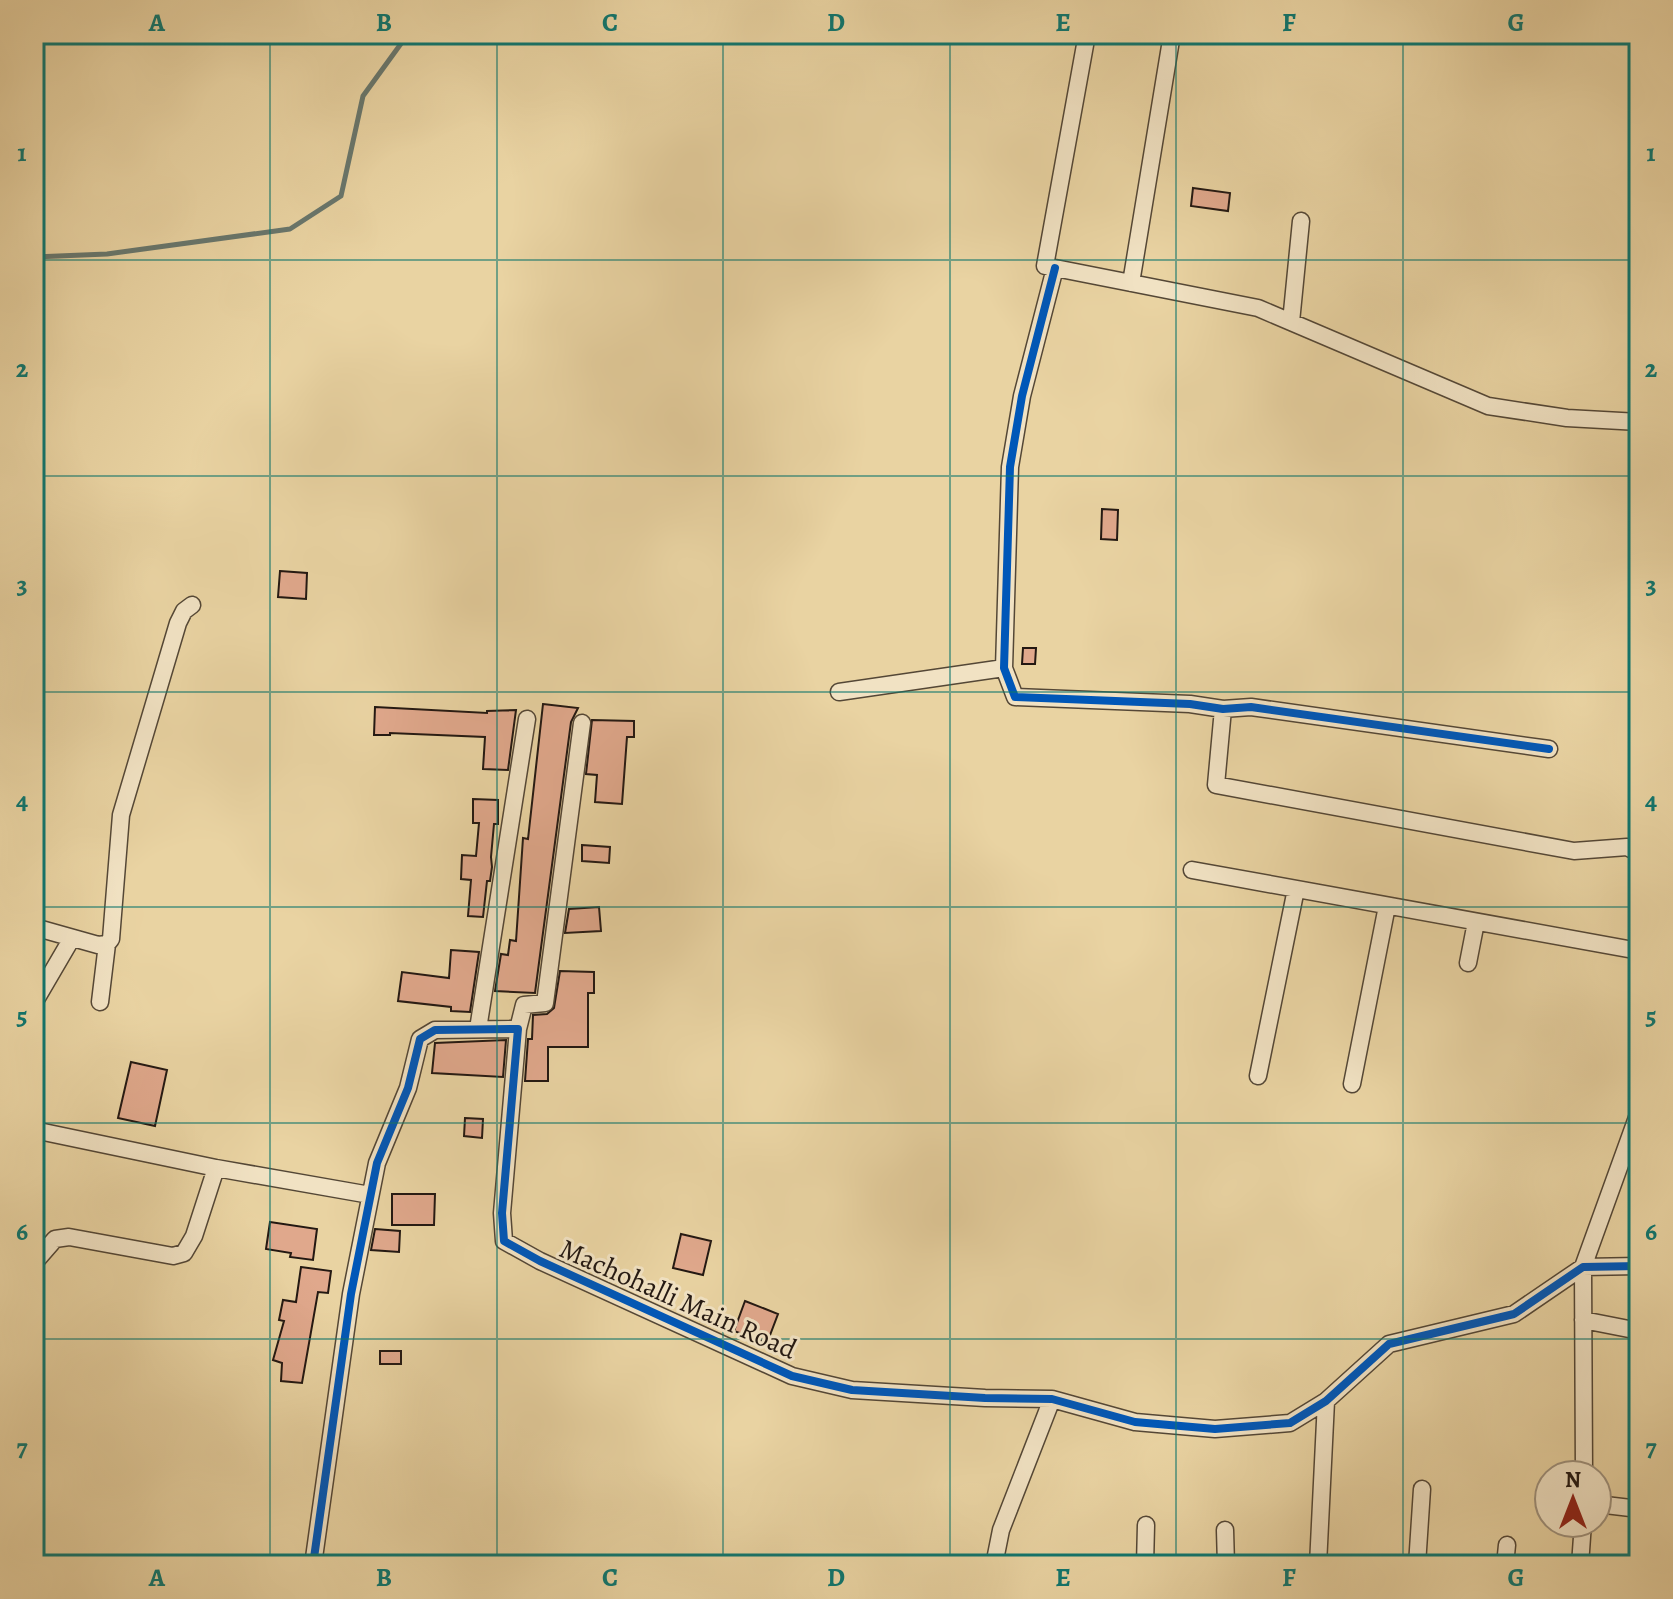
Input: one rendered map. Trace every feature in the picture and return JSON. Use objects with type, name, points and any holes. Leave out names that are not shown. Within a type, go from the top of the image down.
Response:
[{"type":"street","points":[[1087,34],[1045,266],[1258,308],[1488,406],[1567,418],[1639,422]]},
{"type":"street","points":[[1131,283],[1172,34]]},
{"type":"street","points":[[1291,322],[1301,221]]},
{"type":"street","points":[[1055,268],[1022,396],[1010,467],[1004,668],[1015,697],[1190,704],[1223,709],[1251,707],[1549,749]]},
{"type":"street","points":[[100,1002],[107,944],[114,922],[121,815],[178,623],[184,611],[192,605]]},
{"type":"street","points":[[839,692],[1004,668]]},
{"type":"street","points":[[1223,709],[1216,785],[1574,851],[1627,847],[1639,853]]},
{"type":"street","points":[[478,1029],[527,719]]},
{"type":"street","points":[[313,1565],[351,1294],[377,1163],[408,1088],[420,1039],[435,1030],[518,1029],[524,1005],[545,1003],[582,723]]},
{"type":"street","points":[[1192,870],[1639,951]]},
{"type":"street","points":[[1258,1076],[1296,889]]},
{"type":"street","points":[[1352,1084],[1387,906]]},
{"type":"street","points":[[1468,963],[1476,922]]},
{"type":"street","points":[[34,927],[98,945],[107,944]]},
{"type":"street","points":[[34,1003],[72,938]]},
{"type":"street","name":"Machohalli Main Road","points":[[518,1029],[503,1191],[504,1241],[540,1261],[792,1376],[852,1390],[1052,1399],[1135,1422],[1215,1429],[1290,1423],[1326,1401],[1389,1344],[1514,1314],[1583,1267]]},
{"type":"street","points":[[1584,1459],[1583,1267],[1639,1112]]},
{"type":"street","points":[[34,1130],[216,1168],[370,1195]]},
{"type":"street","points":[[35,1262],[55,1239],[69,1237],[173,1256],[184,1253],[194,1236],[216,1168]]},
{"type":"street","points":[[1583,1267],[1639,1266]]},
{"type":"street","points":[[1583,1320],[1639,1331]]},
{"type":"street","points":[[994,1565],[1001,1530],[1052,1399]]},
{"type":"street","points":[[1318,1565],[1326,1401]]},
{"type":"street","points":[[1417,1565],[1422,1489]]},
{"type":"street","points":[[1613,1506],[1639,1509]]},
{"type":"street","points":[[1145,1565],[1146,1525]]},
{"type":"street","points":[[1225,1530],[1226,1565]]},
{"type":"street","points":[[1580,1565],[1582,1539]]},
{"type":"street","points":[[1505,1565],[1507,1545]]},
{"type":"building","points":[[1193,188],[1230,193],[1228,211],[1191,206]]},
{"type":"building","points":[[1102,509],[1118,510],[1117,540],[1101,539]]},
{"type":"building","points":[[280,571],[307,573],[306,599],[278,597]]},
{"type":"building","points":[[1023,648],[1036,648],[1035,664],[1022,664]]},
{"type":"building","points":[[543,704],[578,708],[571,722],[535,993],[495,991],[501,954],[508,955],[510,940],[516,941],[523,838],[528,839]]},
{"type":"building","points":[[375,707],[487,713],[516,710],[508,770],[483,769],[485,737],[374,735]]},
{"type":"building","points":[[592,720],[634,721],[634,737],[627,737],[622,804],[595,802],[597,775],[586,774]]},
{"type":"building","points":[[473,799],[498,800],[498,824],[494,824],[492,867],[490,881],[487,881],[483,917],[468,916],[471,880],[461,879],[462,855],[476,856],[479,823],[473,823]]},
{"type":"building","points":[[582,845],[610,847],[609,863],[582,861]]},
{"type":"building","points":[[599,907],[601,931],[565,933],[569,909]]},
{"type":"building","points":[[451,950],[479,952],[470,1012],[398,1001],[402,972],[449,978]]},
{"type":"building","points":[[560,971],[594,972],[594,993],[588,993],[588,1047],[548,1047],[548,1081],[525,1081],[533,1015],[547,1014],[554,1008]]},
{"type":"building","points":[[506,1040],[503,1077],[432,1073],[435,1043]]},
{"type":"building","points":[[131,1062],[167,1070],[155,1126],[118,1118]]},
{"type":"building","points":[[465,1118],[483,1119],[482,1138],[464,1136]]},
{"type":"building","points":[[392,1194],[435,1194],[434,1225],[392,1225]]},
{"type":"building","points":[[270,1222],[317,1229],[313,1260],[266,1249]]},
{"type":"building","points":[[375,1229],[400,1231],[399,1252],[371,1250]]},
{"type":"building","points":[[681,1234],[711,1241],[703,1275],[673,1268]]},
{"type":"building","points":[[301,1267],[331,1271],[328,1293],[318,1292],[302,1383],[281,1381],[282,1363],[273,1360],[284,1321],[279,1320],[283,1300],[296,1302]]},
{"type":"building","points":[[745,1301],[778,1314],[767,1343],[734,1331]]},
{"type":"building","points":[[380,1351],[401,1351],[401,1364],[380,1364]]},
{"type":"waterway","points":[[34,257],[107,254],[290,229],[341,196],[363,96],[408,34]]},
{"type":"cycle path","points":[[1055,268],[1022,396],[1010,467],[1004,668],[1015,697],[1190,704],[1223,709],[1251,707],[1549,749]]},
{"type":"cycle path","points":[[313,1565],[351,1294],[377,1163],[408,1088],[420,1039],[435,1030],[518,1029],[502,1213],[504,1241],[540,1261],[792,1376],[852,1390],[1052,1399],[1135,1422],[1215,1429],[1290,1423],[1326,1401],[1389,1344],[1514,1314],[1583,1267],[1639,1266]]}]
